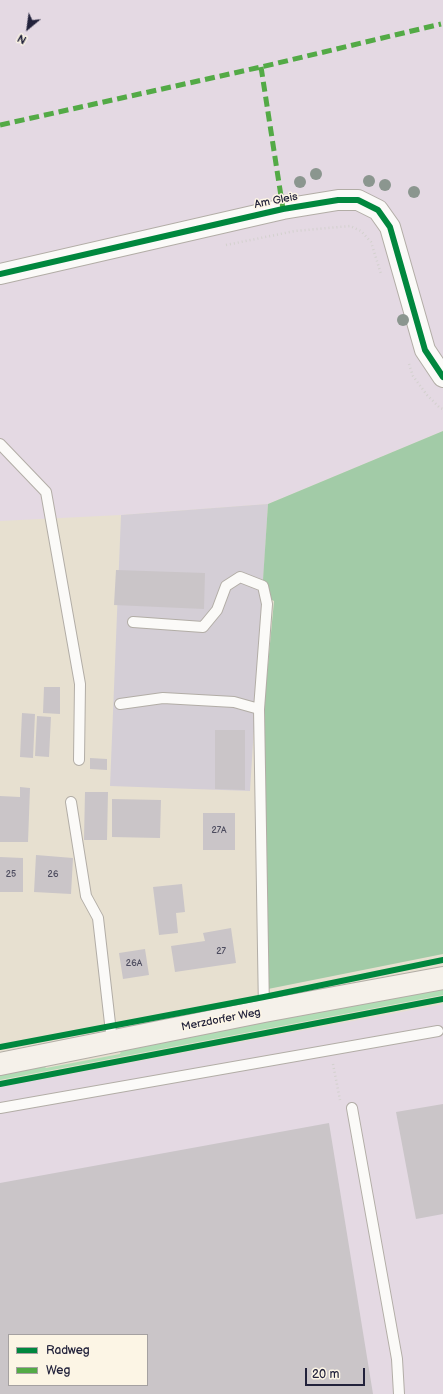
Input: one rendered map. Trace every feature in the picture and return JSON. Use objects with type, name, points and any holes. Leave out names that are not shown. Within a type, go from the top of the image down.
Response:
[{"type":"street","name":"Am Gleis","points":[[0,274],[283,209],[338,200],[358,200],[378,210],[390,227],[425,350],[443,377]]},
{"type":"street","name":"Merzdorfer Weg","points":[[0,1064],[112,1041],[443,978]]},
{"type":"lane","points":[[0,444],[46,492],[80,684],[79,760]]},
{"type":"lane","points":[[133,622],[203,626],[217,610],[226,586],[240,577],[263,586],[267,604],[259,709],[264,1012]]},
{"type":"lane","points":[[120,704],[163,698],[234,702],[259,709]]},
{"type":"lane","points":[[71,802],[86,896],[98,918],[112,1041]]},
{"type":"lane","points":[[0,1108],[438,1031]]},
{"type":"lane","points":[[352,1108],[397,1359],[399,1394]]},
{"type":"path","points":[[225,245],[295,231],[350,226],[361,231],[370,242],[382,279]]},
{"type":"path","points":[[408,361],[413,376],[427,395],[440,408],[443,409]]},
{"type":"path","points":[[330,1050],[340,1103]]},
{"type":"shaded area","points":[[0,0],[443,0],[443,431],[268,504],[121,515],[0,521]]},
{"type":"shaded area","points":[[268,504],[250,791],[110,786],[121,515]]},
{"type":"shaded area","points":[[443,1004],[443,1394],[0,1394],[0,1087]]},
{"type":"green space","points":[[443,431],[443,954],[268,989],[264,707],[274,601],[262,595],[268,504]]},
{"type":"green space","points":[[443,986],[443,995],[0,1080],[0,1071],[42,1063],[46,1068],[120,1054],[122,1047]]},
{"type":"building","points":[[116,570],[205,573],[204,609],[114,605]]},
{"type":"building","points":[[44,687],[60,687],[60,714],[43,713]]},
{"type":"building","points":[[22,713],[35,714],[33,758],[20,757]]},
{"type":"building","points":[[37,716],[51,717],[49,757],[35,756]]},
{"type":"building","points":[[215,730],[245,730],[245,790],[215,789]]},
{"type":"building","points":[[90,758],[107,759],[107,770],[90,769]]},
{"type":"building","points":[[20,787],[30,788],[28,842],[0,842],[0,796],[20,797]]},
{"type":"building","points":[[85,792],[108,792],[107,840],[84,840]]},
{"type":"building","points":[[112,799],[161,800],[160,838],[112,837]]},
{"type":"building","points":[[203,813],[235,813],[235,850],[203,850]]},
{"type":"building","points":[[36,855],[73,858],[71,894],[34,892]]},
{"type":"building","points":[[0,857],[23,858],[23,892],[0,892]]},
{"type":"building","points":[[182,884],[185,912],[176,913],[178,933],[159,935],[153,887]]},
{"type":"building","points":[[231,928],[236,963],[175,972],[171,946],[205,941],[203,933]]},
{"type":"building","points":[[145,949],[149,975],[123,979],[119,953]]},
{"type":"building","points":[[443,1104],[443,1214],[416,1219],[396,1112]]},
{"type":"building","points":[[329,1123],[373,1394],[0,1394],[0,1183]]},
{"type":"marked path","points":[[0,125],[261,67],[441,24]]},
{"type":"marked path","points":[[261,67],[283,209]]},
{"type":"cycle path","points":[[0,274],[283,209],[338,200],[358,200],[378,210],[390,227],[425,350],[443,377]]},
{"type":"cycle path","points":[[0,1047],[264,997],[443,960]]},
{"type":"cycle path","points":[[0,1084],[443,999]]}]
